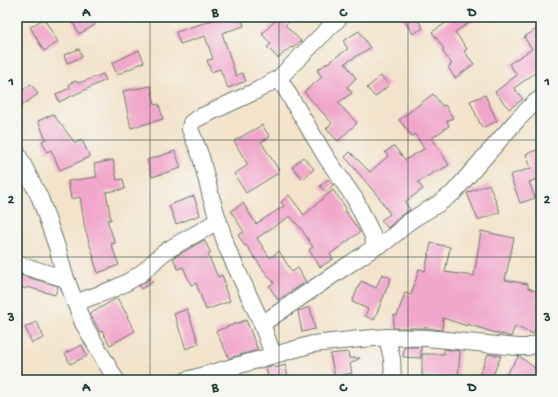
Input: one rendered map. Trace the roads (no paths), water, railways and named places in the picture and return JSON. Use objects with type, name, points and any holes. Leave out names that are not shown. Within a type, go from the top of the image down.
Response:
[{"type":"street","points":[[274,355],[262,324],[227,248],[211,197],[198,146],[190,126],[196,119],[256,91],[279,78],[340,17]]},
{"type":"street","points":[[279,78],[326,157],[355,199],[372,234],[376,247]]},
{"type":"street","points":[[262,324],[333,275],[391,238],[411,220],[453,193],[517,120],[541,98]]},
{"type":"street","points":[[17,153],[40,198],[58,250],[66,279],[83,323],[116,380]]},
{"type":"street","points":[[75,303],[113,290],[127,283],[139,276],[166,251],[218,220]]},
{"type":"street","points":[[17,264],[66,279]]},
{"type":"street","points":[[387,337],[392,359],[393,380]]},
{"type":"street","points":[[187,380],[313,344],[387,337],[427,338],[518,347],[527,347],[541,343]]}]
